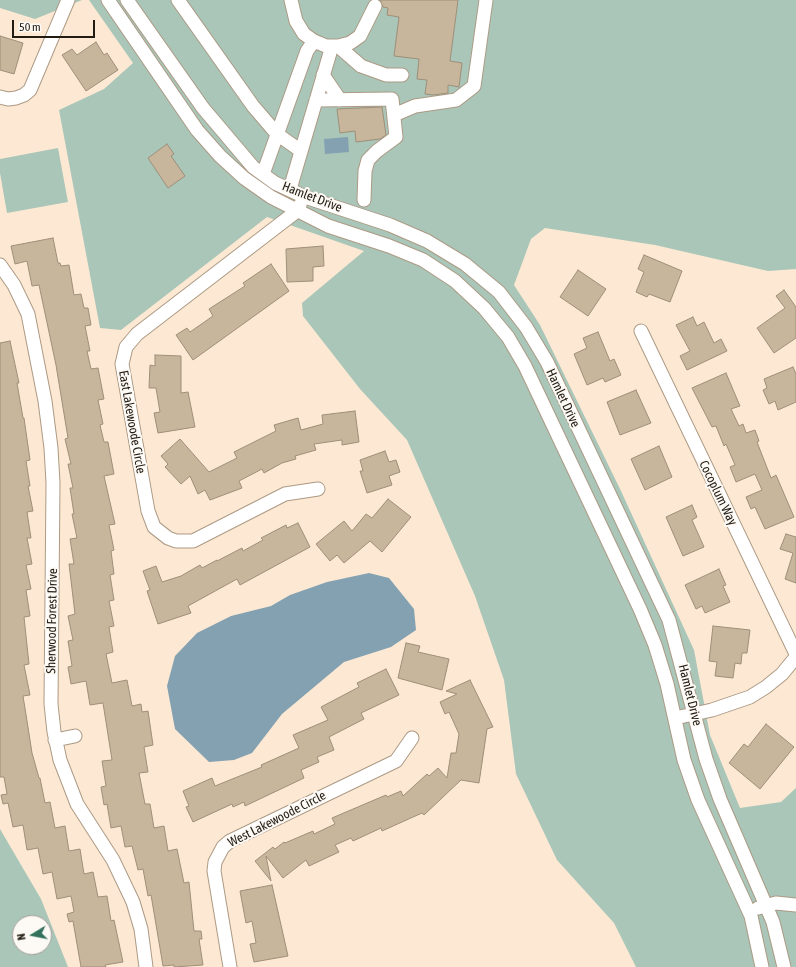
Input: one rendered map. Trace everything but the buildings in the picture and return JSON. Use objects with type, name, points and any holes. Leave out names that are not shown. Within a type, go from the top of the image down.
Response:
[{"type":"street","points":[[0,97],[8,99],[16,98],[24,95],[30,90],[68,0]]},
{"type":"street","name":"Hamlet Drive","points":[[108,0],[196,130],[220,156],[271,197],[297,211],[328,226],[389,246],[423,260],[455,281],[484,308],[508,337],[525,366],[640,609],[655,645],[684,760],[698,800],[749,912],[762,967]]},
{"type":"street","name":"Hamlet Drive","points":[[127,0],[203,108],[230,142],[253,167],[275,182],[305,196],[352,211],[427,241],[465,264],[499,292],[526,327],[546,362],[669,620],[706,759],[720,799],[773,922],[784,967]]},
{"type":"street","points":[[178,0],[253,106],[277,134],[301,151]]},
{"type":"street","points":[[291,0],[297,23],[304,34],[314,41],[335,46],[361,66],[386,75],[402,75]]},
{"type":"street","points":[[394,115],[415,106],[456,100],[474,86],[486,0]]},
{"type":"street","points":[[335,46],[350,43],[360,36],[375,6]]},
{"type":"street","points":[[263,174],[307,51],[314,41]]},
{"type":"street","points":[[290,189],[323,75],[335,46]]},
{"type":"street","points":[[323,75],[340,100]]},
{"type":"street","points":[[316,100],[392,99],[396,137],[382,146],[368,160],[365,171],[364,200],[370,218]]},
{"type":"street","name":"East Lakewoode Circle","points":[[305,196],[297,211],[137,334],[126,347],[122,364],[148,511],[154,526],[168,538],[184,542],[193,541],[285,494],[318,489]]},
{"type":"street","points":[[352,211],[364,200]]},
{"type":"street","name":"Sherwood Forest Drive","points":[[0,265],[14,285],[28,314],[42,386],[50,440],[53,483],[51,704],[55,740],[66,778],[77,804],[113,860],[130,896],[141,929],[146,967]]},
{"type":"street","name":"Cocoplum Way","points":[[641,331],[796,656]]},
{"type":"street","points":[[674,718],[712,710],[750,697],[766,687],[782,674],[796,656]]},
{"type":"street","points":[[55,740],[76,736]]},
{"type":"street","name":"West Lakewoode Circle","points":[[230,967],[214,871],[215,862],[223,847],[230,841],[396,760],[412,738]]},
{"type":"street","points":[[749,912],[776,903],[796,905]]},
{"type":"green space","points":[[0,0],[82,0],[35,19],[0,8]]},
{"type":"green space","points":[[89,0],[796,0],[796,269],[768,271],[655,245],[545,228],[531,239],[514,285],[540,325],[621,491],[694,650],[710,735],[740,808],[781,802],[796,788],[796,967],[636,967],[614,923],[557,860],[516,774],[504,680],[475,596],[407,440],[360,389],[303,316],[302,303],[364,251],[267,217],[121,330],[100,328],[59,110],[104,89],[133,63]]},
{"type":"green space","points":[[58,148],[68,202],[7,213],[0,173],[0,159]]},
{"type":"green space","points":[[0,829],[41,899],[47,915],[12,915],[12,955],[52,955],[52,927],[68,967],[0,967]]},
{"type":"water","points":[[348,137],[349,152],[325,154],[324,139]]},
{"type":"water","points":[[369,573],[389,578],[414,609],[416,630],[391,647],[344,662],[282,714],[252,753],[234,760],[209,762],[175,729],[167,686],[175,656],[197,633],[231,616],[271,606],[290,595],[327,582]]}]
